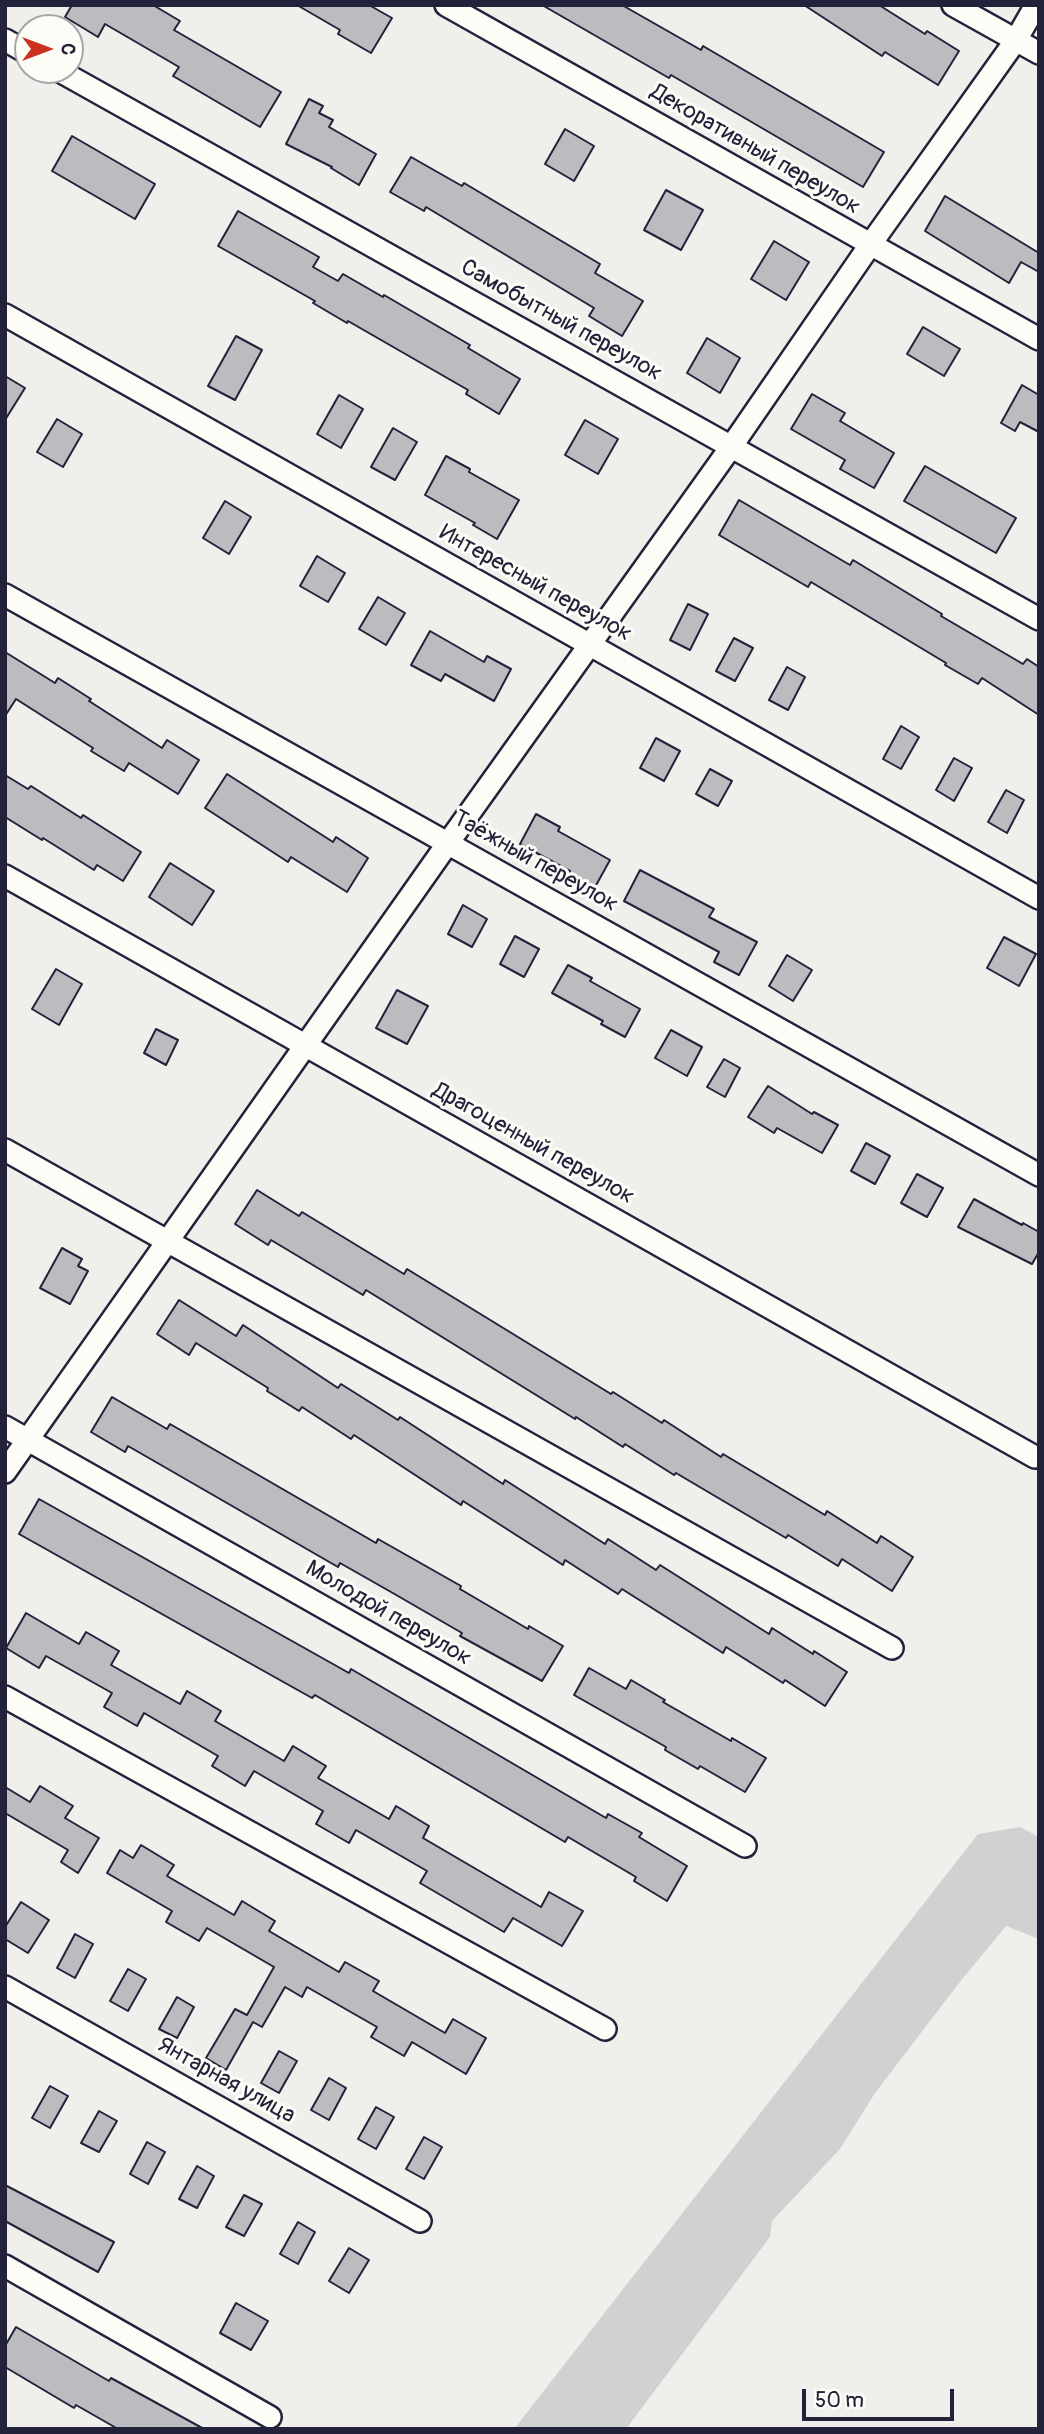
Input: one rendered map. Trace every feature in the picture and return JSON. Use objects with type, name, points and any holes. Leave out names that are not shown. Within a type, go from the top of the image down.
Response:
[{"type":"street","name":"Декоративный переулок","points":[[446,5],[1039,339]]},
{"type":"street","points":[[953,5],[1039,53]]},
{"type":"street","points":[[5,1472],[731,447],[1016,40],[1036,5]]},
{"type":"street","name":"Самобытный переулок","points":[[83,84],[1039,619]]},
{"type":"street","name":"Интересный переулок","points":[[5,315],[1039,898]]},
{"type":"street","name":"Таёжный переулок","points":[[5,595],[1039,1175]]},
{"type":"street","name":"Драгоценный переулок","points":[[5,876],[1035,1457]]},
{"type":"street","points":[[5,1150],[892,1648]]},
{"type":"street","name":"Молодой переулок","points":[[5,1427],[745,1846]]},
{"type":"street","points":[[5,1697],[605,2029]]},
{"type":"street","name":"Янтарная улица","points":[[5,1987],[420,2221]]},
{"type":"street","points":[[5,2266],[270,2417]]},
{"type":"shaded area","points":[[1020,1827],[1039,1837],[1039,1939],[1006,1926],[875,2093],[840,2149],[772,2221],[770,2237],[626,2429],[514,2429],[978,1834]]},
{"type":"building","points":[[72,5],[153,5],[180,21],[174,30],[281,92],[260,127],[173,76],[179,67],[105,24],[98,37],[84,29],[84,14],[67,14]]},
{"type":"building","points":[[297,5],[369,5],[392,18],[371,53],[338,34],[340,30]]},
{"type":"building","points":[[542,5],[622,5],[701,50],[703,46],[884,152],[863,187],[671,75],[669,78]]},
{"type":"building","points":[[804,5],[879,5],[925,34],[927,31],[959,51],[938,85],[885,52],[882,56]]},
{"type":"building","points":[[309,99],[323,106],[319,113],[333,120],[329,127],[376,154],[359,185],[332,167],[286,144]]},
{"type":"building","points":[[565,129],[594,146],[574,181],[545,164]]},
{"type":"building","points":[[72,136],[155,184],[135,219],[52,171]]},
{"type":"building","points":[[411,157],[462,186],[464,183],[600,264],[595,273],[643,301],[622,336],[589,316],[594,308],[426,207],[424,211],[390,192]]},
{"type":"building","points":[[666,190],[703,210],[681,250],[644,230]]},
{"type":"building","points":[[945,196],[1039,253],[1039,272],[1021,262],[1009,283],[925,231]]},
{"type":"building","points":[[238,211],[319,257],[313,267],[338,281],[343,274],[383,297],[384,295],[470,345],[468,348],[520,379],[499,414],[466,394],[468,390],[348,321],[347,323],[313,303],[315,301],[218,246]]},
{"type":"building","points":[[774,241],[809,262],[786,300],[751,279]]},
{"type":"building","points":[[923,327],[960,349],[944,376],[907,354]]},
{"type":"building","points":[[236,336],[262,350],[235,400],[208,386]]},
{"type":"building","points":[[707,338],[740,358],[720,393],[687,373]]},
{"type":"building","points":[[5,376],[25,388],[5,420]]},
{"type":"building","points":[[1022,385],[1039,395],[1039,432],[1020,422],[1015,431],[1001,423]]},
{"type":"building","points":[[812,394],[845,413],[840,421],[894,453],[874,488],[840,469],[845,460],[791,429]]},
{"type":"building","points":[[339,395],[363,409],[341,448],[317,434]]},
{"type":"building","points":[[57,419],[82,434],[63,467],[37,452]]},
{"type":"building","points":[[585,420],[618,439],[598,474],[565,455]]},
{"type":"building","points":[[393,428],[417,442],[395,480],[371,467]]},
{"type":"building","points":[[446,456],[519,500],[497,539],[473,525],[475,523],[425,495]]},
{"type":"building","points":[[925,466],[1016,518],[996,553],[904,501]]},
{"type":"building","points":[[739,500],[850,565],[853,560],[1023,664],[1027,659],[1039,667],[1039,715],[982,678],[978,684],[811,582],[808,587],[719,535]]},
{"type":"building","points":[[225,501],[251,517],[229,554],[203,538]]},
{"type":"building","points":[[317,556],[345,573],[328,602],[300,586]]},
{"type":"building","points":[[378,597],[405,613],[386,645],[359,629]]},
{"type":"building","points":[[688,604],[708,614],[690,650],[670,640]]},
{"type":"building","points":[[430,631],[484,662],[487,656],[511,669],[494,701],[445,674],[441,681],[411,665]]},
{"type":"building","points":[[734,638],[753,648],[735,681],[716,671]]},
{"type":"building","points":[[5,652],[55,683],[58,678],[162,748],[167,740],[199,760],[178,794],[129,763],[124,771],[16,699],[5,716]]},
{"type":"building","points":[[787,667],[805,677],[788,710],[769,700]]},
{"type":"building","points":[[901,726],[919,737],[901,769],[883,759]]},
{"type":"building","points":[[656,738],[680,751],[664,781],[640,768]]},
{"type":"building","points":[[954,758],[972,768],[954,801],[936,790]]},
{"type":"building","points":[[710,769],[732,781],[718,806],[696,794]]},
{"type":"building","points":[[227,774],[333,842],[336,837],[368,858],[347,892],[291,857],[288,862],[205,808]]},
{"type":"building","points":[[5,775],[28,789],[31,786],[81,818],[83,815],[141,852],[123,881],[97,865],[94,870],[5,817]]},
{"type":"building","points":[[1006,790],[1024,800],[1007,833],[988,822]]},
{"type":"building","points":[[536,814],[560,827],[558,831],[610,860],[594,889],[568,875],[570,871],[520,844]]},
{"type":"building","points":[[170,863],[214,891],[192,925],[149,897]]},
{"type":"building","points":[[640,870],[714,909],[709,917],[757,942],[739,975],[714,962],[719,952],[624,901]]},
{"type":"building","points":[[463,905],[487,919],[472,947],[448,934]]},
{"type":"building","points":[[515,936],[539,949],[524,977],[500,964]]},
{"type":"building","points":[[1004,937],[1036,954],[1019,986],[987,968]]},
{"type":"building","points":[[787,955],[812,970],[793,1001],[769,986]]},
{"type":"building","points":[[568,965],[592,978],[590,981],[640,1009],[625,1037],[601,1024],[603,1021],[552,993]]},
{"type":"building","points":[[56,969],[82,984],[59,1025],[32,1009]]},
{"type":"building","points":[[397,990],[428,1006],[407,1044],[376,1028]]},
{"type":"building","points":[[156,1029],[178,1040],[166,1065],[144,1053]]},
{"type":"building","points":[[671,1030],[702,1047],[687,1076],[655,1058]]},
{"type":"building","points":[[724,1059],[740,1068],[725,1097],[707,1087]]},
{"type":"building","points":[[768,1086],[812,1114],[814,1112],[838,1125],[822,1153],[777,1128],[774,1133],[748,1117]]},
{"type":"building","points":[[866,1143],[890,1156],[875,1184],[851,1171]]},
{"type":"building","points":[[917,1174],[943,1188],[927,1217],[901,1203]]},
{"type":"building","points":[[257,1190],[299,1216],[302,1212],[404,1274],[407,1269],[611,1394],[613,1392],[662,1423],[664,1420],[721,1457],[723,1454],[825,1515],[827,1511],[877,1543],[881,1536],[913,1557],[892,1591],[842,1559],[838,1566],[788,1535],[786,1538],[676,1473],[674,1475],[625,1444],[623,1447],[366,1290],[363,1295],[271,1240],[268,1245],[235,1224]]},
{"type":"building","points":[[974,1199],[1039,1232],[1039,1252],[1032,1264],[958,1227]]},
{"type":"building","points":[[62,1248],[82,1259],[78,1266],[88,1271],[70,1304],[40,1288]]},
{"type":"building","points":[[179,1300],[236,1336],[243,1325],[338,1388],[341,1384],[398,1420],[400,1417],[503,1484],[505,1480],[605,1544],[608,1539],[656,1570],[660,1565],[769,1634],[772,1628],[847,1672],[825,1706],[726,1647],[723,1653],[622,1589],[618,1594],[565,1560],[563,1565],[463,1501],[461,1505],[354,1435],[351,1439],[302,1407],[299,1411],[267,1391],[268,1388],[196,1343],[189,1355],[157,1334]]},
{"type":"building","points":[[112,1397],[167,1429],[170,1424],[376,1543],[378,1539],[461,1586],[460,1589],[528,1629],[529,1626],[563,1646],[542,1681],[460,1636],[462,1633],[340,1563],[338,1567],[128,1446],[125,1452],[91,1432]]},
{"type":"building","points":[[39,1499],[349,1673],[351,1669],[606,1818],[608,1814],[642,1833],[639,1837],[687,1866],[667,1901],[634,1881],[636,1877],[568,1837],[565,1842],[315,1695],[312,1698],[19,1534]]},
{"type":"building","points":[[26,1613],[79,1644],[86,1632],[119,1651],[111,1665],[180,1704],[187,1691],[221,1711],[215,1721],[284,1761],[293,1746],[326,1766],[318,1778],[389,1819],[396,1806],[429,1826],[423,1838],[541,1907],[549,1892],[583,1911],[562,1946],[513,1918],[504,1932],[420,1883],[427,1871],[356,1830],[349,1843],[316,1824],[323,1811],[254,1771],[245,1786],[212,1766],[218,1756],[144,1713],[137,1726],[104,1707],[112,1693],[46,1656],[39,1668],[6,1648]]},
{"type":"building","points":[[589,1668],[626,1689],[631,1680],[665,1700],[663,1702],[766,1758],[745,1792],[700,1766],[698,1769],[665,1750],[666,1747],[574,1695]]},
{"type":"building","points":[[40,1786],[73,1806],[65,1818],[99,1838],[78,1873],[61,1862],[68,1850],[5,1813],[5,1787],[30,1802]]},
{"type":"building","points":[[141,1845],[174,1865],[167,1876],[234,1915],[242,1901],[275,1921],[269,1931],[339,1972],[345,1962],[379,1981],[373,1991],[445,2033],[453,2019],[486,2038],[466,2074],[412,2042],[404,2056],[371,2037],[377,2027],[307,1987],[302,1997],[285,1987],[262,2027],[253,2022],[226,2070],[206,2058],[235,2009],[247,2015],[274,1967],[207,1928],[199,1941],[166,1922],[172,1911],[107,1873],[120,1850],[133,1858]]},
{"type":"building","points":[[21,1902],[49,1920],[28,1953],[5,1939],[5,1927]]},
{"type":"building","points":[[75,1934],[93,1944],[75,1978],[57,1968]]},
{"type":"building","points":[[128,1969],[146,1979],[128,2011],[110,2001]]},
{"type":"building","points":[[177,1997],[194,2007],[177,2038],[159,2029]]},
{"type":"building","points":[[279,2051],[297,2061],[279,2093],[261,2083]]},
{"type":"building","points":[[329,2078],[346,2088],[329,2120],[311,2110]]},
{"type":"building","points":[[50,2086],[68,2096],[50,2128],[32,2118]]},
{"type":"building","points":[[376,2107],[394,2117],[376,2149],[358,2139]]},
{"type":"building","points":[[99,2111],[117,2121],[99,2152],[81,2143]]},
{"type":"building","points":[[424,2137],[442,2147],[424,2179],[406,2169]]},
{"type":"building","points":[[147,2142],[165,2152],[148,2184],[130,2174]]},
{"type":"building","points":[[197,2166],[214,2176],[197,2208],[179,2199]]},
{"type":"building","points":[[5,2185],[114,2242],[98,2272],[5,2221]]},
{"type":"building","points":[[244,2195],[262,2204],[244,2236],[226,2227]]},
{"type":"building","points":[[298,2222],[315,2232],[298,2264],[280,2254]]},
{"type":"building","points":[[349,2248],[369,2260],[349,2293],[329,2281]]},
{"type":"building","points":[[236,2303],[268,2321],[251,2350],[220,2333]]},
{"type":"building","points":[[16,2327],[109,2381],[111,2378],[204,2429],[118,2429],[76,2405],[74,2408],[5,2367],[5,2346]]}]
